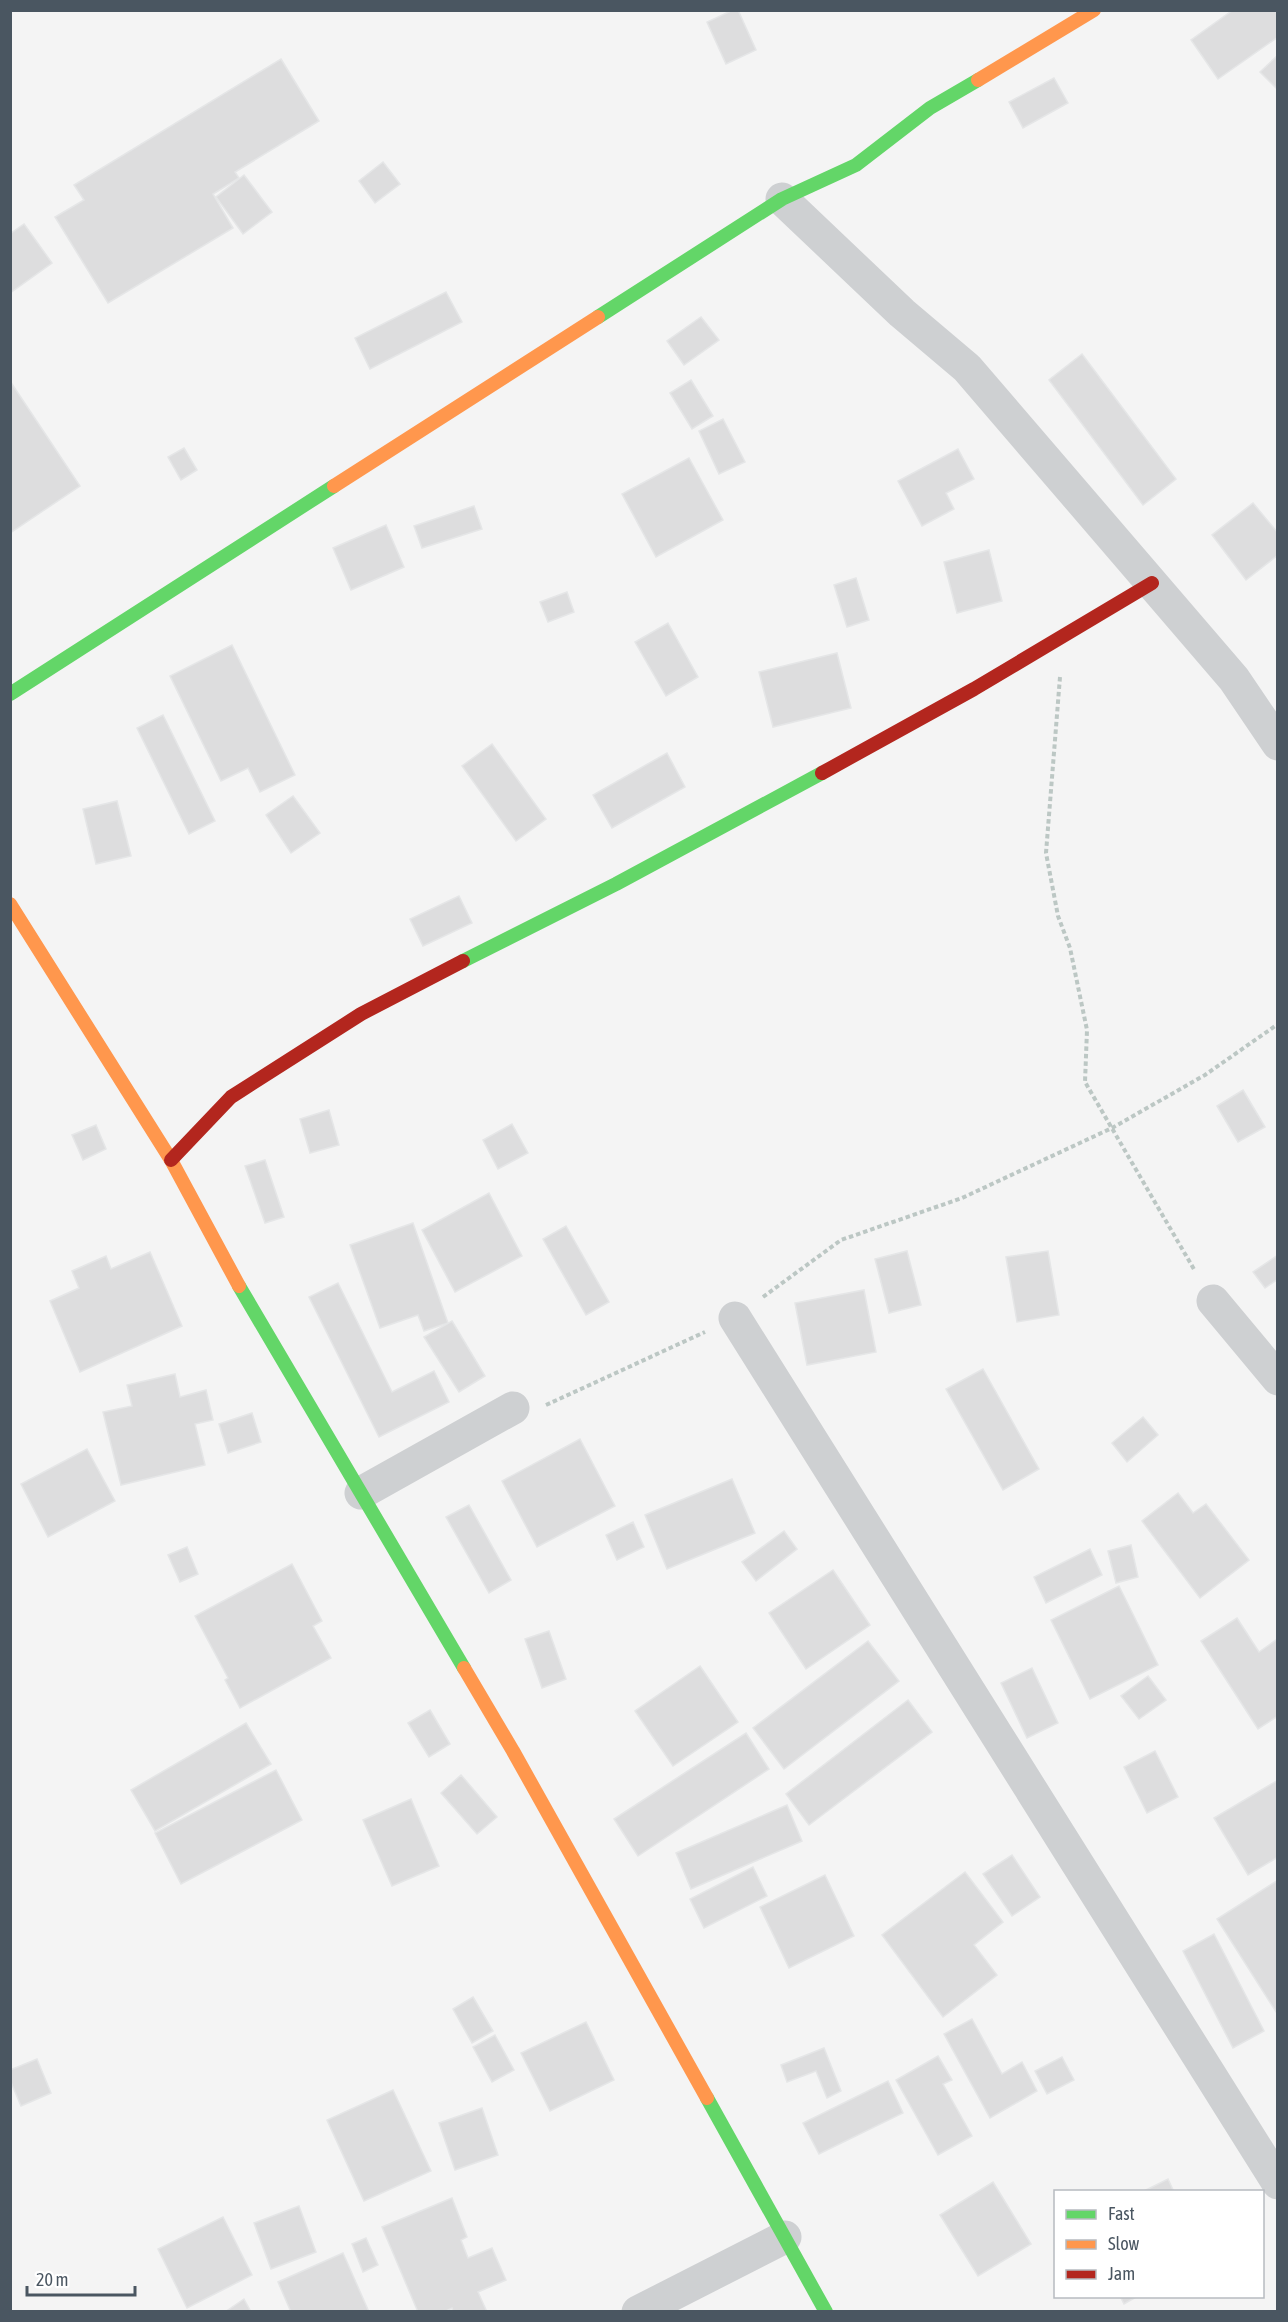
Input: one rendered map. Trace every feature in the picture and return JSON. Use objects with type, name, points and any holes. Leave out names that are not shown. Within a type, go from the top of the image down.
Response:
[{"type":"street","points":[[10,694],[782,199],[856,165],[930,108],[1094,10]]},
{"type":"street","points":[[782,199],[902,313],[967,368],[1234,679],[1278,744]]},
{"type":"street","points":[[171,1160],[231,1097],[361,1014],[762,807],[974,689],[1152,583]]},
{"type":"street","points":[[10,904],[171,1160],[255,1316],[513,1750],[826,2312]]},
{"type":"street","points":[[1213,1301],[1278,1379]]},
{"type":"street","points":[[735,1318],[1278,2183]]},
{"type":"street","points":[[361,1494],[513,1408]]},
{"type":"street","points":[[638,2312],[785,2237]]},
{"type":"path","points":[[1064,635],[1046,853],[1058,916],[1070,948],[1087,1030],[1085,1082],[1213,1301]]},
{"type":"path","points":[[513,1408],[538,1409],[735,1318],[841,1240],[962,1198],[1112,1128],[1205,1075],[1278,1024]]},
{"type":"building","points":[[733,10],[738,10],[756,50],[726,64],[707,22]]},
{"type":"building","points":[[1233,10],[1275,10],[1278,14],[1278,37],[1218,79],[1191,40]]},
{"type":"building","points":[[1278,55],[1278,90],[1260,72]]},
{"type":"building","points":[[281,59],[319,121],[235,172],[239,178],[213,194],[233,228],[108,303],[55,217],[84,200],[74,185]]},
{"type":"building","points":[[1054,78],[1068,103],[1023,128],[1009,102]]},
{"type":"building","points":[[383,162],[400,184],[375,203],[359,181]]},
{"type":"building","points":[[244,175],[272,212],[243,234],[216,197]]},
{"type":"building","points":[[24,224],[52,263],[10,293],[10,234]]},
{"type":"building","points":[[446,292],[462,322],[370,369],[355,338]]},
{"type":"building","points":[[701,317],[719,340],[684,365],[667,341]]},
{"type":"building","points":[[1082,354],[1176,479],[1143,505],[1049,380]]},
{"type":"building","points":[[691,380],[713,416],[692,429],[670,393]]},
{"type":"building","points":[[10,381],[80,486],[10,533]]},
{"type":"building","points":[[723,419],[745,462],[719,474],[699,431]]},
{"type":"building","points":[[184,448],[197,470],[181,480],[168,457]]},
{"type":"building","points":[[958,449],[974,479],[946,493],[954,509],[922,526],[898,481]]},
{"type":"building","points":[[689,458],[723,520],[656,557],[622,494]]},
{"type":"building","points":[[1253,503],[1278,533],[1278,555],[1246,580],[1212,535]]},
{"type":"building","points":[[474,506],[482,529],[422,548],[414,526]]},
{"type":"building","points":[[386,525],[404,567],[351,590],[333,548]]},
{"type":"building","points":[[989,550],[1002,601],[957,613],[944,562]]},
{"type":"building","points":[[856,578],[869,620],[847,627],[834,585]]},
{"type":"building","points":[[567,592],[574,612],[548,622],[540,602]]},
{"type":"building","points":[[668,623],[698,677],[666,696],[635,642]]},
{"type":"building","points":[[232,645],[295,775],[260,792],[248,768],[221,781],[170,676]]},
{"type":"building","points":[[837,653],[851,708],[773,727],[759,672]]},
{"type":"building","points":[[163,715],[215,821],[189,834],[137,728]]},
{"type":"building","points":[[492,744],[546,819],[516,841],[462,766]]},
{"type":"building","points":[[667,753],[685,787],[612,828],[593,795]]},
{"type":"building","points":[[293,796],[320,833],[291,853],[266,815]]},
{"type":"building","points":[[117,801],[131,856],[96,864],[83,809]]},
{"type":"building","points":[[459,896],[472,923],[423,946],[410,919]]},
{"type":"building","points":[[1243,1090],[1265,1127],[1238,1142],[1217,1106]]},
{"type":"building","points":[[329,1110],[339,1145],[310,1153],[300,1119]]},
{"type":"building","points":[[512,1124],[528,1153],[498,1169],[483,1140]]},
{"type":"building","points":[[96,1125],[106,1149],[83,1160],[72,1135]]},
{"type":"building","points":[[265,1160],[284,1217],[265,1223],[245,1166]]},
{"type":"building","points":[[489,1193],[522,1256],[455,1292],[422,1230]]},
{"type":"building","points":[[413,1223],[448,1323],[424,1331],[418,1315],[380,1328],[350,1245]]},
{"type":"building","points":[[566,1226],[609,1302],[586,1315],[543,1239]]},
{"type":"building","points":[[907,1251],[921,1305],[889,1313],[875,1259]]},
{"type":"building","points":[[1048,1251],[1059,1315],[1017,1322],[1006,1257]]},
{"type":"building","points":[[150,1252],[182,1326],[80,1372],[50,1301],[79,1288],[72,1271],[106,1256],[111,1269]]},
{"type":"building","points":[[1278,1255],[1278,1279],[1265,1288],[1253,1272]]},
{"type":"building","points":[[338,1283],[392,1392],[434,1371],[449,1402],[379,1437],[309,1297]]},
{"type":"building","points":[[864,1290],[876,1352],[807,1365],[795,1303]]},
{"type":"building","points":[[452,1321],[485,1376],[459,1392],[424,1337]]},
{"type":"building","points":[[983,1369],[1039,1469],[1003,1490],[946,1389]]},
{"type":"building","points":[[175,1374],[180,1397],[206,1390],[213,1420],[195,1424],[205,1465],[121,1485],[103,1412],[132,1406],[127,1385]]},
{"type":"building","points":[[252,1413],[261,1442],[228,1453],[219,1424]]},
{"type":"building","points":[[1143,1417],[1158,1435],[1127,1462],[1112,1443]]},
{"type":"building","points":[[580,1439],[615,1506],[537,1547],[502,1481]]},
{"type":"building","points":[[87,1449],[115,1501],[48,1537],[21,1484]]},
{"type":"building","points":[[732,1479],[755,1533],[667,1569],[645,1515]]},
{"type":"building","points":[[1178,1493],[1193,1513],[1206,1504],[1249,1560],[1200,1598],[1142,1521]]},
{"type":"building","points":[[469,1505],[511,1580],[489,1593],[446,1517]]},
{"type":"building","points":[[633,1522],[644,1547],[617,1560],[606,1535]]},
{"type":"building","points":[[784,1531],[797,1549],[756,1581],[742,1562]]},
{"type":"building","points":[[1131,1545],[1138,1577],[1116,1583],[1108,1551]]},
{"type":"building","points":[[187,1547],[198,1574],[180,1582],[168,1555]]},
{"type":"building","points":[[1090,1549],[1102,1575],[1046,1603],[1034,1577]]},
{"type":"building","points":[[292,1564],[322,1621],[313,1626],[331,1658],[240,1708],[225,1680],[228,1678],[195,1616]]},
{"type":"building","points":[[833,1570],[870,1625],[806,1669],[769,1613]]},
{"type":"building","points":[[1119,1586],[1158,1665],[1090,1699],[1051,1620]]},
{"type":"building","points":[[1237,1618],[1259,1652],[1276,1640],[1278,1642],[1278,1716],[1258,1729],[1201,1641]]},
{"type":"building","points":[[549,1631],[566,1679],[542,1688],[525,1639]]},
{"type":"building","points":[[868,1641],[899,1681],[784,1769],[753,1728]]},
{"type":"building","points":[[700,1666],[738,1722],[673,1766],[635,1711]]},
{"type":"building","points":[[1032,1668],[1058,1723],[1027,1738],[1001,1683]]},
{"type":"building","points":[[1148,1676],[1166,1700],[1139,1719],[1121,1696]]},
{"type":"building","points":[[908,1700],[932,1732],[809,1825],[786,1794]]},
{"type":"building","points":[[430,1710],[450,1744],[429,1757],[408,1723]]},
{"type":"building","points":[[246,1723],[271,1764],[155,1831],[131,1790]]},
{"type":"building","points":[[746,1733],[769,1769],[638,1856],[614,1819]]},
{"type":"building","points":[[1155,1751],[1178,1797],[1147,1813],[1124,1767]]},
{"type":"building","points":[[276,1770],[302,1820],[181,1884],[155,1833]]},
{"type":"building","points":[[461,1775],[497,1817],[477,1834],[441,1793]]},
{"type":"building","points":[[1278,1780],[1278,1857],[1248,1875],[1214,1818]]},
{"type":"building","points":[[411,1799],[439,1866],[392,1886],[363,1820]]},
{"type":"building","points":[[787,1805],[802,1841],[691,1889],[676,1853]]},
{"type":"building","points":[[1012,1855],[1040,1897],[1012,1916],[983,1874]]},
{"type":"building","points":[[753,1867],[767,1896],[704,1928],[690,1899]]},
{"type":"building","points":[[965,1872],[1003,1922],[974,1945],[997,1975],[943,2017],[882,1935]]},
{"type":"building","points":[[825,1875],[854,1936],[789,1968],[760,1907]]},
{"type":"building","points":[[1278,1880],[1278,2015],[1217,1919]]},
{"type":"building","points":[[1214,1934],[1264,2031],[1233,2048],[1183,1951]]},
{"type":"building","points":[[473,1997],[493,2031],[472,2043],[453,2009]]},
{"type":"building","points":[[972,2019],[1002,2074],[1022,2062],[1037,2091],[990,2118],[944,2034]]},
{"type":"building","points":[[586,2022],[614,2080],[550,2111],[521,2053]]},
{"type":"building","points":[[495,2035],[514,2070],[492,2082],[473,2047]]},
{"type":"building","points":[[824,2048],[841,2091],[827,2098],[816,2071],[787,2082],[781,2065]]},
{"type":"building","points":[[938,2056],[952,2080],[943,2084],[972,2136],[938,2155],[896,2080]]},
{"type":"building","points":[[1062,2057],[1074,2080],[1047,2094],[1035,2071]]},
{"type":"building","points":[[37,2059],[51,2093],[21,2106],[10,2080],[10,2070]]},
{"type":"building","points":[[888,2081],[903,2113],[819,2154],[803,2123]]},
{"type":"building","points":[[393,2090],[431,2171],[364,2201],[327,2120]]},
{"type":"building","points":[[482,2108],[498,2155],[455,2170],[439,2123]]},
{"type":"building","points":[[1168,2179],[1173,2190],[1146,2190]]},
{"type":"building","points":[[993,2182],[1031,2244],[978,2276],[940,2215]]},
{"type":"building","points":[[452,2198],[467,2237],[461,2240],[468,2258],[492,2248],[506,2280],[478,2292],[487,2312],[453,2312],[452,2308],[444,2312],[418,2312],[382,2227]]},
{"type":"building","points":[[299,2206],[316,2252],[271,2269],[254,2223]]},
{"type":"building","points":[[223,2217],[252,2275],[187,2308],[158,2249]]},
{"type":"building","points":[[366,2238],[378,2265],[363,2272],[352,2244]]},
{"type":"building","points":[[343,2253],[369,2312],[291,2312],[278,2282]]},
{"type":"building","points":[[1121,2298],[1134,2298],[1124,2304]]},
{"type":"building","points":[[244,2299],[251,2312],[225,2312]]},
{"type":"traffic: fast","points":[[598,317],[782,199],[856,165],[930,108],[978,80]]},
{"type":"traffic: fast","points":[[10,694],[334,486]]},
{"type":"traffic: fast","points":[[463,961],[616,884],[822,773]]},
{"type":"traffic: fast","points":[[239,1286],[464,1668]]},
{"type":"traffic: fast","points":[[707,2098],[826,2312]]},
{"type":"traffic: slow","points":[[978,80],[1094,10]]},
{"type":"traffic: slow","points":[[334,486],[598,317]]},
{"type":"traffic: slow","points":[[10,904],[171,1160],[239,1286]]},
{"type":"traffic: slow","points":[[464,1668],[513,1751],[707,2098]]},
{"type":"traffic: jam","points":[[822,773],[974,689],[1152,583]]},
{"type":"traffic: jam","points":[[171,1160],[231,1097],[361,1014],[463,961]]}]
